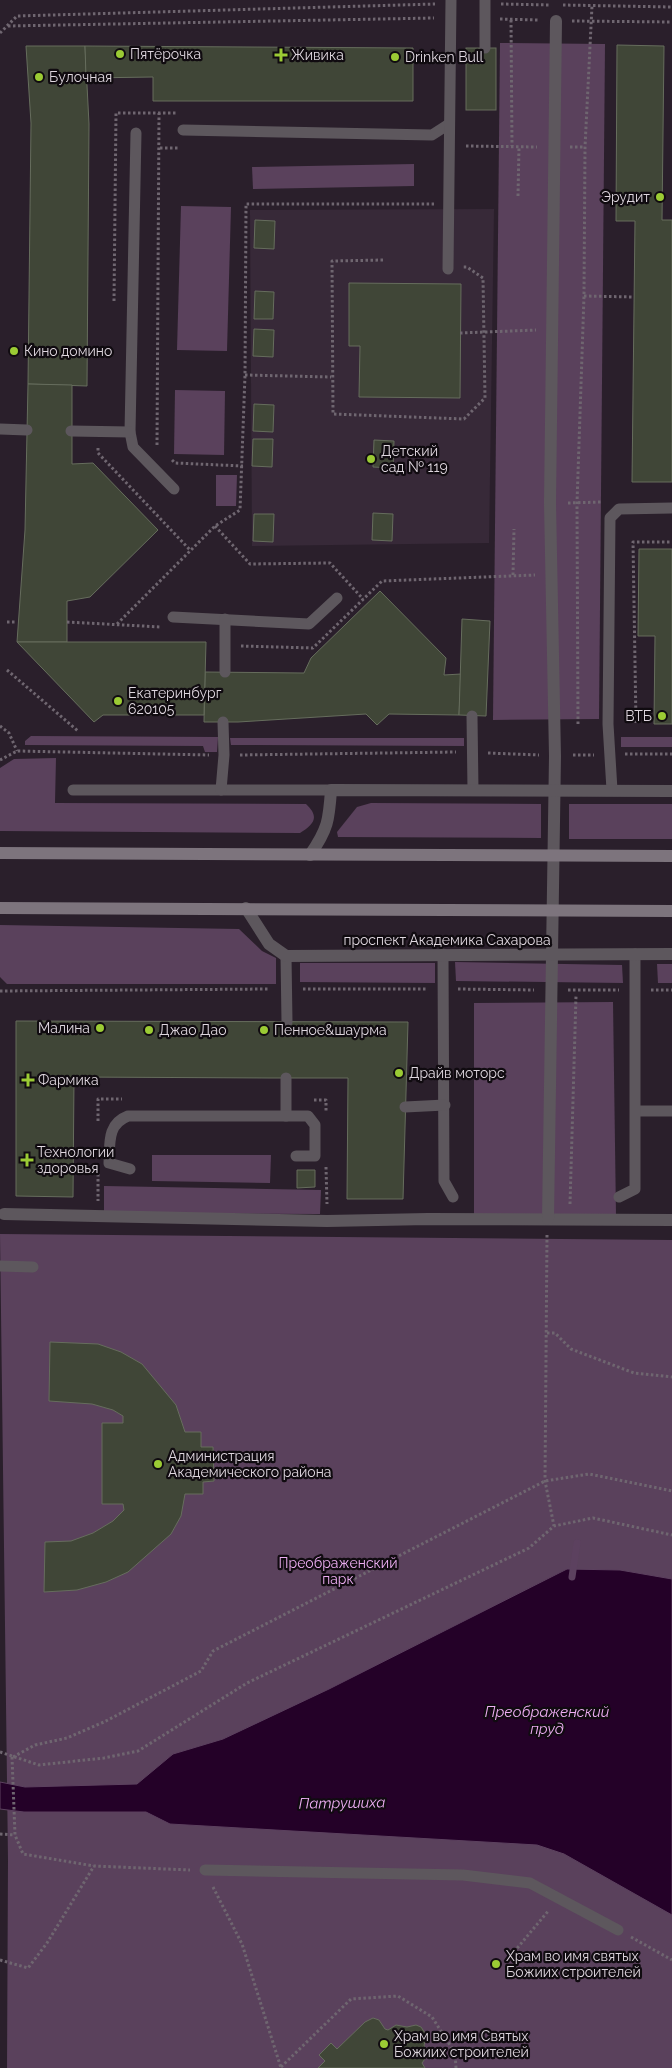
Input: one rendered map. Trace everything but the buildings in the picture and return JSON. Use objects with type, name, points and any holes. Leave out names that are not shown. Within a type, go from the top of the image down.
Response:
[{"type":"main road","points":[[0,853],[672,856]]},
{"type":"main road","points":[[0,908],[672,910]]},
{"type":"street","points":[[548,1219],[552,854],[555,756],[550,503],[556,21]]},
{"type":"street","points":[[310,855],[330,820],[332,790],[672,791]]},
{"type":"street","points":[[246,908],[269,944],[286,956]]},
{"type":"street","name":"проспект Академика Сахарова","points":[[286,956],[672,954]]},
{"type":"street","points":[[4,1214],[327,1221],[672,1220]]},
{"type":"lane","points":[[448,269],[451,2]]},
{"type":"lane","points":[[484,2],[485,48]]},
{"type":"lane","points":[[183,130],[432,134],[449,124]]},
{"type":"lane","points":[[136,133],[130,432],[133,447],[174,489]]},
{"type":"lane","points":[[0,429],[27,430]]},
{"type":"lane","points":[[71,430],[130,432]]},
{"type":"lane","points":[[612,790],[609,754],[610,518],[619,509],[672,508]]},
{"type":"lane","points":[[173,617],[309,624],[337,598]]},
{"type":"lane","points":[[225,619],[225,672]]},
{"type":"lane","points":[[472,716],[473,790]]},
{"type":"lane","points":[[220,790],[224,756],[223,722]]},
{"type":"lane","points":[[73,790],[332,790]]},
{"type":"lane","points":[[443,954],[444,1181],[453,1197]]},
{"type":"lane","points":[[619,1197],[635,1190],[635,954]]},
{"type":"lane","points":[[286,956],[287,1022]]},
{"type":"lane","points":[[286,1078],[286,1116]]},
{"type":"lane","points":[[405,1107],[445,1105]]},
{"type":"lane","points":[[636,1111],[672,1111]]},
{"type":"lane","points":[[130,1169],[109,1163],[110,1131],[118,1120],[128,1116],[308,1116],[315,1125],[315,1156],[296,1156]]},
{"type":"lane","points":[[0,1266],[34,1267]]},
{"type":"lane","points":[[205,1870],[463,1875],[530,1883],[618,1930]]},
{"type":"path","points":[[0,34],[17,16],[451,2]]},
{"type":"path","points":[[484,2],[592,6],[672,6]]},
{"type":"path","points":[[578,724],[577,504],[584,296],[585,147],[592,6]]},
{"type":"path","points":[[7,26],[452,18]]},
{"type":"path","points":[[484,18],[592,22],[672,22]]},
{"type":"path","points":[[511,20],[512,146]]},
{"type":"path","points":[[160,113],[155,443],[162,450]]},
{"type":"path","points":[[518,196],[519,146]]},
{"type":"path","points":[[117,624],[216,526],[240,510],[245,375],[246,204],[434,204]]},
{"type":"path","points":[[383,260],[332,261],[331,377],[333,414],[464,419],[485,398],[483,278],[466,267],[448,269]]},
{"type":"path","points":[[584,296],[634,297]]},
{"type":"path","points":[[460,332],[552,330]]},
{"type":"path","points":[[245,375],[331,377]]},
{"type":"path","points":[[168,456],[175,463],[242,466]]},
{"type":"path","points":[[216,526],[250,564],[330,563],[363,599]]},
{"type":"path","points":[[513,575],[514,529]]},
{"type":"path","points":[[636,724],[633,542],[672,542]]},
{"type":"path","points":[[7,622],[17,622]]},
{"type":"path","points":[[7,670],[78,731]]},
{"type":"path","points":[[0,726],[9,733],[17,751]]},
{"type":"path","points":[[0,760],[17,751],[224,756],[473,752],[555,756],[672,754]]},
{"type":"path","points":[[0,991],[287,988],[672,990]]},
{"type":"path","points":[[570,1219],[576,996]]},
{"type":"path","points":[[548,1219],[545,1481],[554,1526]]},
{"type":"path","points":[[547,1333],[555,1332],[571,1349],[634,1372],[672,1377]]},
{"type":"path","points":[[12,1757],[35,1745],[67,1738],[201,1671],[213,1651],[545,1481],[589,1474],[672,1491]]},
{"type":"path","points":[[0,1752],[39,1765],[104,1758],[138,1751],[247,1683],[529,1548],[554,1526],[593,1518],[672,1535]]},
{"type":"path","points":[[12,1757],[15,1835],[23,1854],[94,1866],[205,1870],[242,1944],[281,2067],[351,2000],[398,1996],[432,2017],[455,2053],[456,2068]]},
{"type":"path","points":[[0,1834],[15,1835]]},
{"type":"path","points":[[0,1960],[28,1968],[47,1943],[94,1866]]},
{"type":"path","points":[[514,1952],[559,1898]]},
{"type":"path","points":[[618,1930],[672,1960]]},
{"type":"shaded area","name":"Детский сад № 119","points":[[494,209],[489,543],[252,546],[250,210]]},
{"type":"green space","points":[[500,43],[605,44],[599,719],[493,720]]},
{"type":"green space","points":[[414,164],[414,186],[253,189],[252,167]]},
{"type":"green space","points":[[181,206],[231,207],[227,351],[177,350]]},
{"type":"green space","points":[[175,390],[225,391],[224,455],[174,454]]},
{"type":"green space","points":[[216,475],[237,475],[236,506],[216,506]]},
{"type":"green space","points":[[31,736],[218,737],[217,752],[205,752],[203,746],[25,745],[25,741]]},
{"type":"green space","points":[[621,737],[672,737],[672,747],[621,747]]},
{"type":"green space","points":[[230,738],[464,738],[464,746],[231,745]]},
{"type":"green space","points":[[56,758],[55,803],[306,804],[313,813],[314,820],[300,833],[0,831],[0,768],[14,759]]},
{"type":"green space","points":[[371,803],[541,804],[541,838],[338,837],[337,832],[357,807]]},
{"type":"green space","points":[[569,804],[672,804],[672,839],[569,839]]},
{"type":"green space","points":[[0,925],[239,929],[262,951],[276,958],[276,984],[7,984],[0,977]]},
{"type":"green space","points":[[455,962],[622,965],[623,983],[456,981]]},
{"type":"green space","points":[[300,963],[435,963],[435,983],[300,982]]},
{"type":"green space","points":[[657,964],[672,964],[672,983],[658,983]]},
{"type":"green space","points":[[613,1002],[616,1215],[474,1214],[474,1003]]},
{"type":"green space","points":[[152,1155],[271,1155],[270,1183],[152,1181]]},
{"type":"green space","points":[[104,1186],[321,1190],[320,1214],[104,1213]]},
{"type":"green space","name":"Преображенский парк","points":[[0,1234],[672,1240],[672,2068],[7,2068],[8,1860]]},
{"type":"water","name":"Преображенский пруд","points":[[567,1569],[620,1570],[672,1579],[672,1915],[564,1854],[537,1845],[170,1824],[146,1812],[24,1812],[0,1809],[0,1782],[25,1787],[137,1784],[173,1754],[223,1739],[329,1689]]},
{"type":"waterway","points":[[572,1577],[577,1543]]},
{"type":"place","name":"Пятёрочка","points":[[120,54]]},
{"type":"place","name":"Живика","points":[[281,55]]},
{"type":"place","name":"Drinken Bull","points":[[395,57]]},
{"type":"place","name":"Булочная","points":[[39,77]]},
{"type":"place","name":"Эрудит","points":[[660,197]]},
{"type":"place","name":"Кино домино","points":[[14,351]]},
{"type":"place","name":"Детский сад № 119","points":[[371,459]]},
{"type":"place","name":"Екатеринбург 620105","points":[[118,701]]},
{"type":"place","name":"ВТБ","points":[[662,716]]},
{"type":"place","name":"Малина","points":[[100,1028]]},
{"type":"place","name":"Джао Дао","points":[[149,1030]]},
{"type":"place","name":"Пенное&шаурма","points":[[264,1030]]},
{"type":"place","name":"Драйв моторс","points":[[399,1073]]},
{"type":"place","name":"Фармика","points":[[28,1080]]},
{"type":"place","name":"Технологии здоровья","points":[[27,1160]]},
{"type":"place","name":"Администрация Академического района","points":[[158,1464]]},
{"type":"place","name":"Храм во имя святых Божиих строителей","points":[[496,1964]]},
{"type":"place","name":"Храм во имя Святых Божиих строителей","points":[[384,2044]]},
{"type":"water label","name":"Патрушиха","points":[[342,1803]]}]
